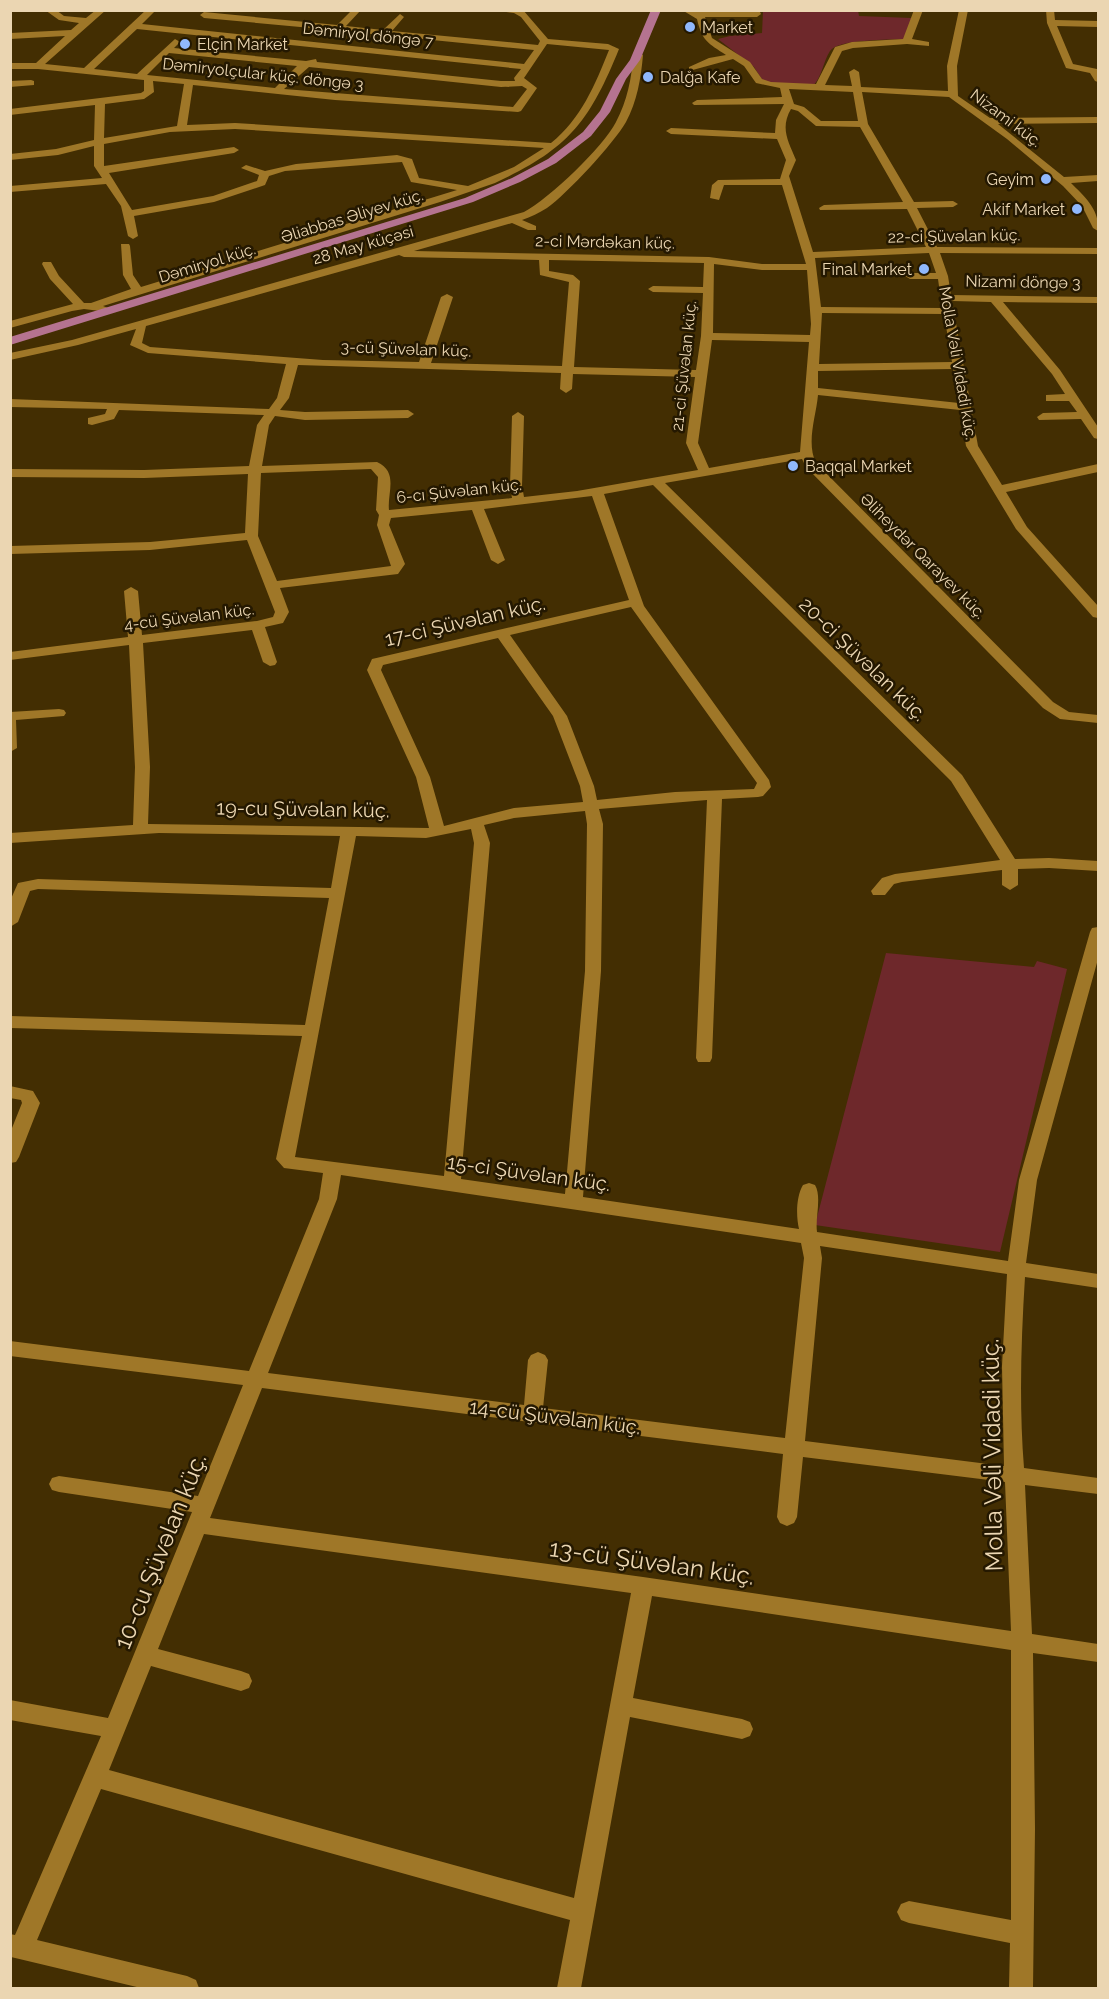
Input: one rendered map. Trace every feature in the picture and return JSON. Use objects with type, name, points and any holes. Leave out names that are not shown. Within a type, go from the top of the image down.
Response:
[{"type":"main road","points":[[638,55],[656,10]]},
{"type":"main road","name":"Əliabbas Əliyev küç.","points":[[10,340],[100,308],[480,193],[549,160],[568,147],[589,127],[606,102],[634,32],[638,55]]},
{"type":"main road","name":"Dəmiryol küç.","points":[[10,340],[438,210],[498,188],[552,161],[577,143],[600,120],[621,79],[638,55]]},
{"type":"main road","points":[[621,79],[629,75],[636,80]]},
{"type":"street","points":[[50,10],[62,18],[88,21]]},
{"type":"street","points":[[39,66],[102,10]]},
{"type":"street","points":[[91,74],[152,10]]},
{"type":"street","points":[[277,91],[294,73],[316,57],[357,10]]},
{"type":"street","points":[[495,10],[517,11],[524,15],[544,45]]},
{"type":"street","points":[[908,41],[919,10]]},
{"type":"street","name":"Nizami küç.","points":[[964,10],[954,60],[952,94],[1062,180],[1087,205],[1098,228]]},
{"type":"street","points":[[1050,10],[1051,23],[1069,66],[1094,71],[1098,79]]},
{"type":"street","points":[[691,12],[702,20],[707,37],[750,67],[762,83],[818,89],[952,94]]},
{"type":"street","points":[[691,12],[757,14]]},
{"type":"street","points":[[10,112],[144,96],[149,92],[144,78],[167,50],[206,13],[341,28],[390,28],[544,45]]},
{"type":"street","points":[[390,28],[400,17]]},
{"type":"street","points":[[367,22],[390,28]]},
{"type":"street","points":[[1051,23],[1098,24]]},
{"type":"street","name":"Dəmiryol döngə 7","points":[[135,26],[526,67]]},
{"type":"street","points":[[10,36],[74,33]]},
{"type":"street","points":[[818,89],[836,51],[852,45],[908,41],[926,44]]},
{"type":"street","points":[[523,83],[519,78],[544,45]]},
{"type":"street","name":"Dəmiryol küç.","points":[[10,325],[81,306],[100,308],[138,291],[444,198],[532,160],[567,134],[588,105],[614,49],[608,46],[544,45]]},
{"type":"street","points":[[167,50],[501,84],[523,83]]},
{"type":"street","points":[[836,51],[848,58]]},
{"type":"street","name":"28 May küçəsi","points":[[10,357],[74,343],[512,219],[544,205],[558,194],[621,124],[636,80],[638,55]]},
{"type":"street","points":[[692,69],[712,60],[734,56]]},
{"type":"street","points":[[12,65],[10,82],[32,83]]},
{"type":"street","name":"Dəmiryolçular küç. döngə 3","points":[[12,65],[277,91],[513,110],[518,109],[532,88],[523,83]]},
{"type":"street","name":"Molla Vəli Vidadi küç.","points":[[854,72],[863,124],[910,205],[933,250],[943,276],[972,446],[1035,546],[1098,614]]},
{"type":"street","points":[[182,128],[189,82]]},
{"type":"street","points":[[784,87],[788,103],[779,119],[782,136],[791,160],[784,173],[785,182],[811,261],[816,310],[813,391],[806,434],[806,455]]},
{"type":"street","points":[[100,101],[99,162],[101,171],[129,214],[133,236]]},
{"type":"street","points":[[697,103],[788,103],[819,124],[863,124]]},
{"type":"street","points":[[987,121],[1098,120]]},
{"type":"street","points":[[10,157],[58,152],[69,148],[182,128],[249,127],[553,146]]},
{"type":"street","points":[[671,131],[782,136]]},
{"type":"street","points":[[101,171],[234,150]]},
{"type":"street","points":[[246,168],[265,174],[311,164],[347,164],[375,158],[401,158],[408,161],[416,180],[480,193]]},
{"type":"street","points":[[129,214],[200,201],[248,188],[261,183],[265,174]]},
{"type":"street","points":[[1062,180],[1098,178]]},
{"type":"street","points":[[10,189],[109,181]]},
{"type":"street","points":[[715,198],[717,185],[722,182],[785,182]]},
{"type":"street","points":[[824,208],[953,204]]},
{"type":"street","points":[[346,213],[357,223]]},
{"type":"street","points":[[512,219],[532,228]]},
{"type":"street","points":[[125,246],[128,275],[138,291]]},
{"type":"street","name":"22-ci Şüvəlan küç.","points":[[811,261],[933,250],[1024,246],[1098,251]]},
{"type":"street","name":"2-ci Mərdəkan küç.","points":[[398,251],[414,255],[709,260],[762,267],[811,261]]},
{"type":"street","points":[[544,258],[544,273],[569,277],[575,281],[566,388]]},
{"type":"street","name":"21-ci Şüvəlan küç.","points":[[705,471],[696,456],[692,443],[707,336],[709,260]]},
{"type":"street","points":[[47,264],[54,277],[81,306]]},
{"type":"street","points":[[910,276],[943,276]]},
{"type":"street","points":[[653,289],[708,290]]},
{"type":"street","points":[[424,366],[447,297]]},
{"type":"street","name":"Nizami döngə 3","points":[[947,298],[1098,300]]},
{"type":"street","points":[[994,299],[1043,355],[1098,435]]},
{"type":"street","points":[[1058,299],[1063,313]]},
{"type":"street","points":[[816,310],[948,312]]},
{"type":"street","name":"3-cü Şüvəlan küç.","points":[[139,324],[142,328],[136,345],[142,350],[293,361],[700,375]]},
{"type":"street","points":[[707,336],[815,339]]},
{"type":"street","name":"4-cü Şüvəlan küç.","points":[[10,656],[256,625],[271,622],[280,616],[281,607],[252,536],[255,469],[263,425],[283,398],[293,361]]},
{"type":"street","points":[[813,368],[959,365]]},
{"type":"street","points":[[813,391],[965,407]]},
{"type":"street","points":[[1050,398],[1073,397]]},
{"type":"street","points":[[10,403],[248,410],[305,416],[408,414]]},
{"type":"street","points":[[92,421],[110,416],[115,406]]},
{"type":"street","points":[[1043,417],[1084,415]]},
{"type":"street","points":[[518,416],[516,486],[519,501]]},
{"type":"street","name":"6-cı Şüvəlan küç.","points":[[10,473],[153,473],[358,464],[377,466],[385,473],[382,510],[386,514],[597,492],[705,471],[806,455]]},
{"type":"street","name":"Əliheydər Qarayev küç.","points":[[806,455],[814,469],[1048,705],[1065,716],[1098,719]]},
{"type":"street","points":[[998,490],[1098,468]]},
{"type":"street","name":"20-ci Şüvəlan küç.","points":[[656,481],[684,512],[957,778],[1011,864]]},
{"type":"street","name":"19-cu Şüvəlan küç.","points":[[10,838],[140,828],[438,832],[514,813],[675,797],[758,793],[764,787],[764,783],[639,611],[597,492]]},
{"type":"street","points":[[477,506],[498,560]]},
{"type":"street","points":[[273,585],[393,571],[398,564],[383,525],[386,514]]},
{"type":"street","points":[[10,550],[150,546],[252,536]]},
{"type":"street","points":[[131,591],[137,641],[143,792],[140,828]]},
{"type":"street","name":"17-ci Şüvəlan küç.","points":[[438,832],[423,777],[374,670],[375,666],[383,659],[636,602]]},
{"type":"street","points":[[256,625],[270,662]]},
{"type":"street","points":[[501,632],[560,716],[593,806],[595,840],[593,971],[573,1203]]},
{"type":"street","points":[[10,716],[59,713]]},
{"type":"street","points":[[10,721],[10,748]]},
{"type":"street","points":[[704,1058],[715,795]]},
{"type":"street","points":[[452,1185],[482,843],[479,828],[474,822]]},
{"type":"street","name":"15-ci Şüvəlan küç.","points":[[349,831],[312,1031],[285,1159],[298,1166],[452,1185],[1098,1281]]},
{"type":"street","points":[[879,891],[888,880],[900,877],[1011,864],[1071,863],[1098,866]]},
{"type":"street","points":[[1010,885],[1011,864]]},
{"type":"street","points":[[10,922],[20,892],[24,887],[38,884],[338,893]]},
{"type":"street","name":"Molla Vəli Vidadi küç.","points":[[1021,1989],[1023,1934],[1022,1642],[1011,1403],[1016,1268],[1021,1218],[1028,1180],[1098,937]]},
{"type":"street","points":[[10,1022],[312,1031]]},
{"type":"street","points":[[10,1092],[27,1095],[31,1103],[10,1157]]},
{"type":"street","name":"10-cu Şüvəlan küç.","points":[[16,1946],[116,1729],[328,1199],[333,1169]]},
{"type":"street","points":[[786,1517],[813,1258],[806,1220],[809,1190]]},
{"type":"street","name":"14-cü Şüvəlan küç.","points":[[10,1348],[1098,1486]]},
{"type":"street","points":[[533,1414],[538,1359]]},
{"type":"street","name":"13-cü Şüvəlan küç.","points":[[59,1485],[202,1516],[643,1586],[1098,1653]]},
{"type":"street","points":[[569,1989],[643,1586]]},
{"type":"street","points":[[146,1655],[241,1681]]},
{"type":"street","points":[[622,1706],[742,1729]]},
{"type":"street","points":[[10,1710],[116,1729]]},
{"type":"street","points":[[95,1777],[583,1912]]},
{"type":"street","points":[[909,1912],[1023,1934]]},
{"type":"street","points":[[16,1946],[187,1989]]},
{"type":"shaded area","points":[[858,10],[859,16],[912,18],[905,39],[853,42],[835,47],[830,51],[813,86],[772,84],[763,81],[754,67],[718,39],[762,33],[763,11]]},
{"type":"shaded area","points":[[886,953],[1034,967],[1037,961],[1067,969],[1000,1252],[815,1225]]},
{"type":"place","name":"Market","points":[[690,27]]},
{"type":"place","name":"Elçin Market","points":[[185,44]]},
{"type":"place","name":"Dalğa Kafe","points":[[648,77]]},
{"type":"place","name":"Geyim","points":[[1046,179]]},
{"type":"place","name":"Akif Market","points":[[1077,209]]},
{"type":"place","name":"Final Market","points":[[924,269]]},
{"type":"place","name":"Baqqal Market","points":[[793,466]]}]
